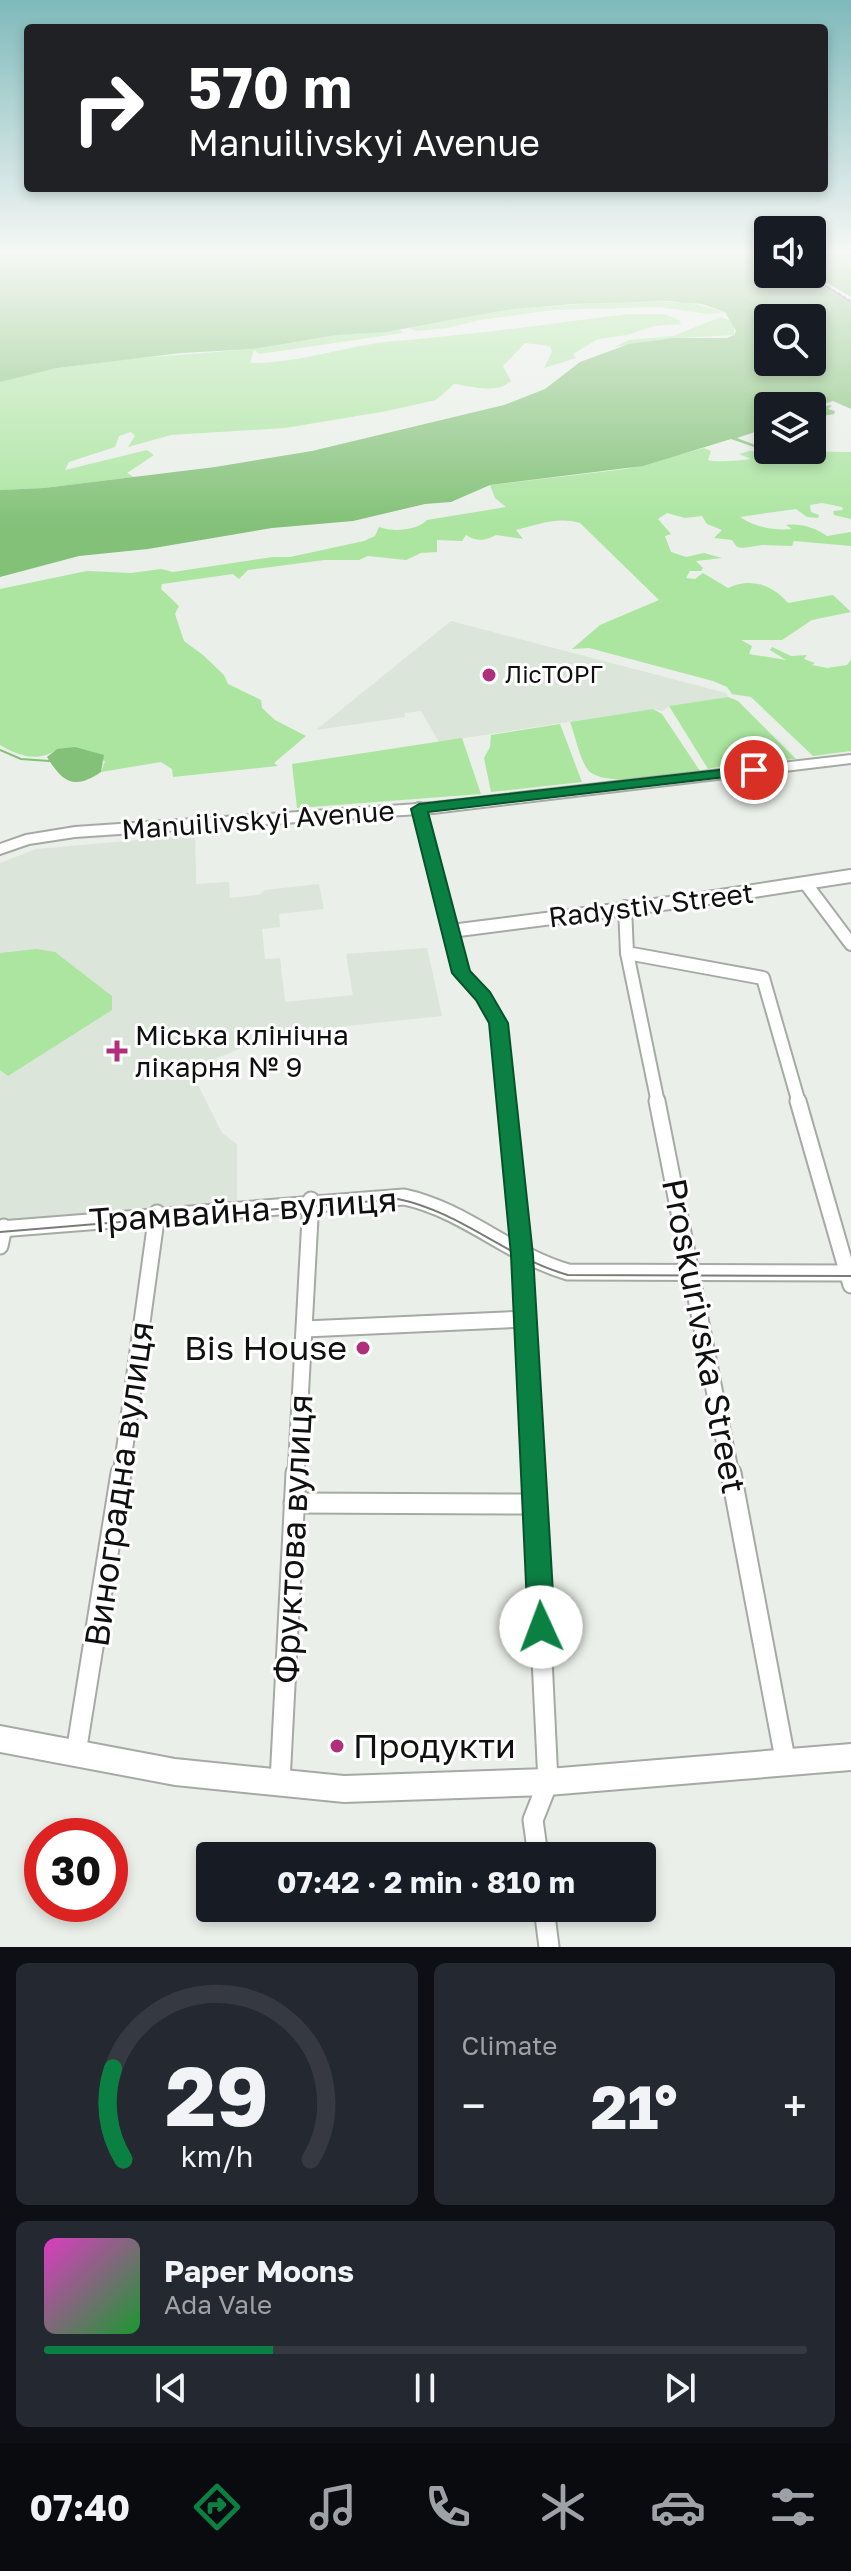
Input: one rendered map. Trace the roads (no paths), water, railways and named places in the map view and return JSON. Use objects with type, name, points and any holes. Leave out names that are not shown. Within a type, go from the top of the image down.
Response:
[{"type":"main road","name":"Manuilivskyi Avenue","points":[[0,849],[26,840],[75,832],[419,809],[851,759]]},
{"type":"street","points":[[419,809],[461,973],[483,996],[498,1023],[522,1255],[536,1504],[548,1782],[533,1820],[536,1842]]},
{"type":"street","name":"Radystiv Street","points":[[451,931],[625,907],[694,902],[851,876]]},
{"type":"street","points":[[806,884],[851,944]]},
{"type":"street","name":"Proskurivska Street","points":[[625,907],[627,953],[693,1273],[786,1764]]},
{"type":"street","points":[[627,953],[763,978],[850,1277]]},
{"type":"street","name":"Трамвайна вулиця","points":[[2,1228],[390,1196],[420,1199],[448,1209],[522,1255],[546,1267],[568,1272],[850,1277]]},
{"type":"street","name":"Фруктова вулиця","points":[[280,1782],[311,1202]]},
{"type":"street","name":"Виноградна вулиця","points":[[76,1753],[108,1570],[157,1215]]},
{"type":"street","points":[[0,1246],[2,1228]]},
{"type":"street","points":[[305,1329],[525,1319]]},
{"type":"street","points":[[294,1503],[536,1504]]},
{"type":"street","points":[[0,1739],[175,1772],[344,1789],[548,1782],[851,1757]]},
{"type":"street","points":[[546,1922],[549,1947]]},
{"type":"waterway","points":[[0,750],[21,759],[49,761]]},
{"type":"tram line","points":[[0,1232],[398,1199],[443,1214],[525,1258],[568,1275],[851,1276]]},
{"type":"place","name":"ЛісТОРГ","points":[[489,675]]},
{"type":"place","name":"Міська клінічна лікарня № 9","points":[[117,1051]]},
{"type":"place","name":"Bis House","points":[[363,1348]]},
{"type":"place","name":"Продукти","points":[[337,1746]]}]
